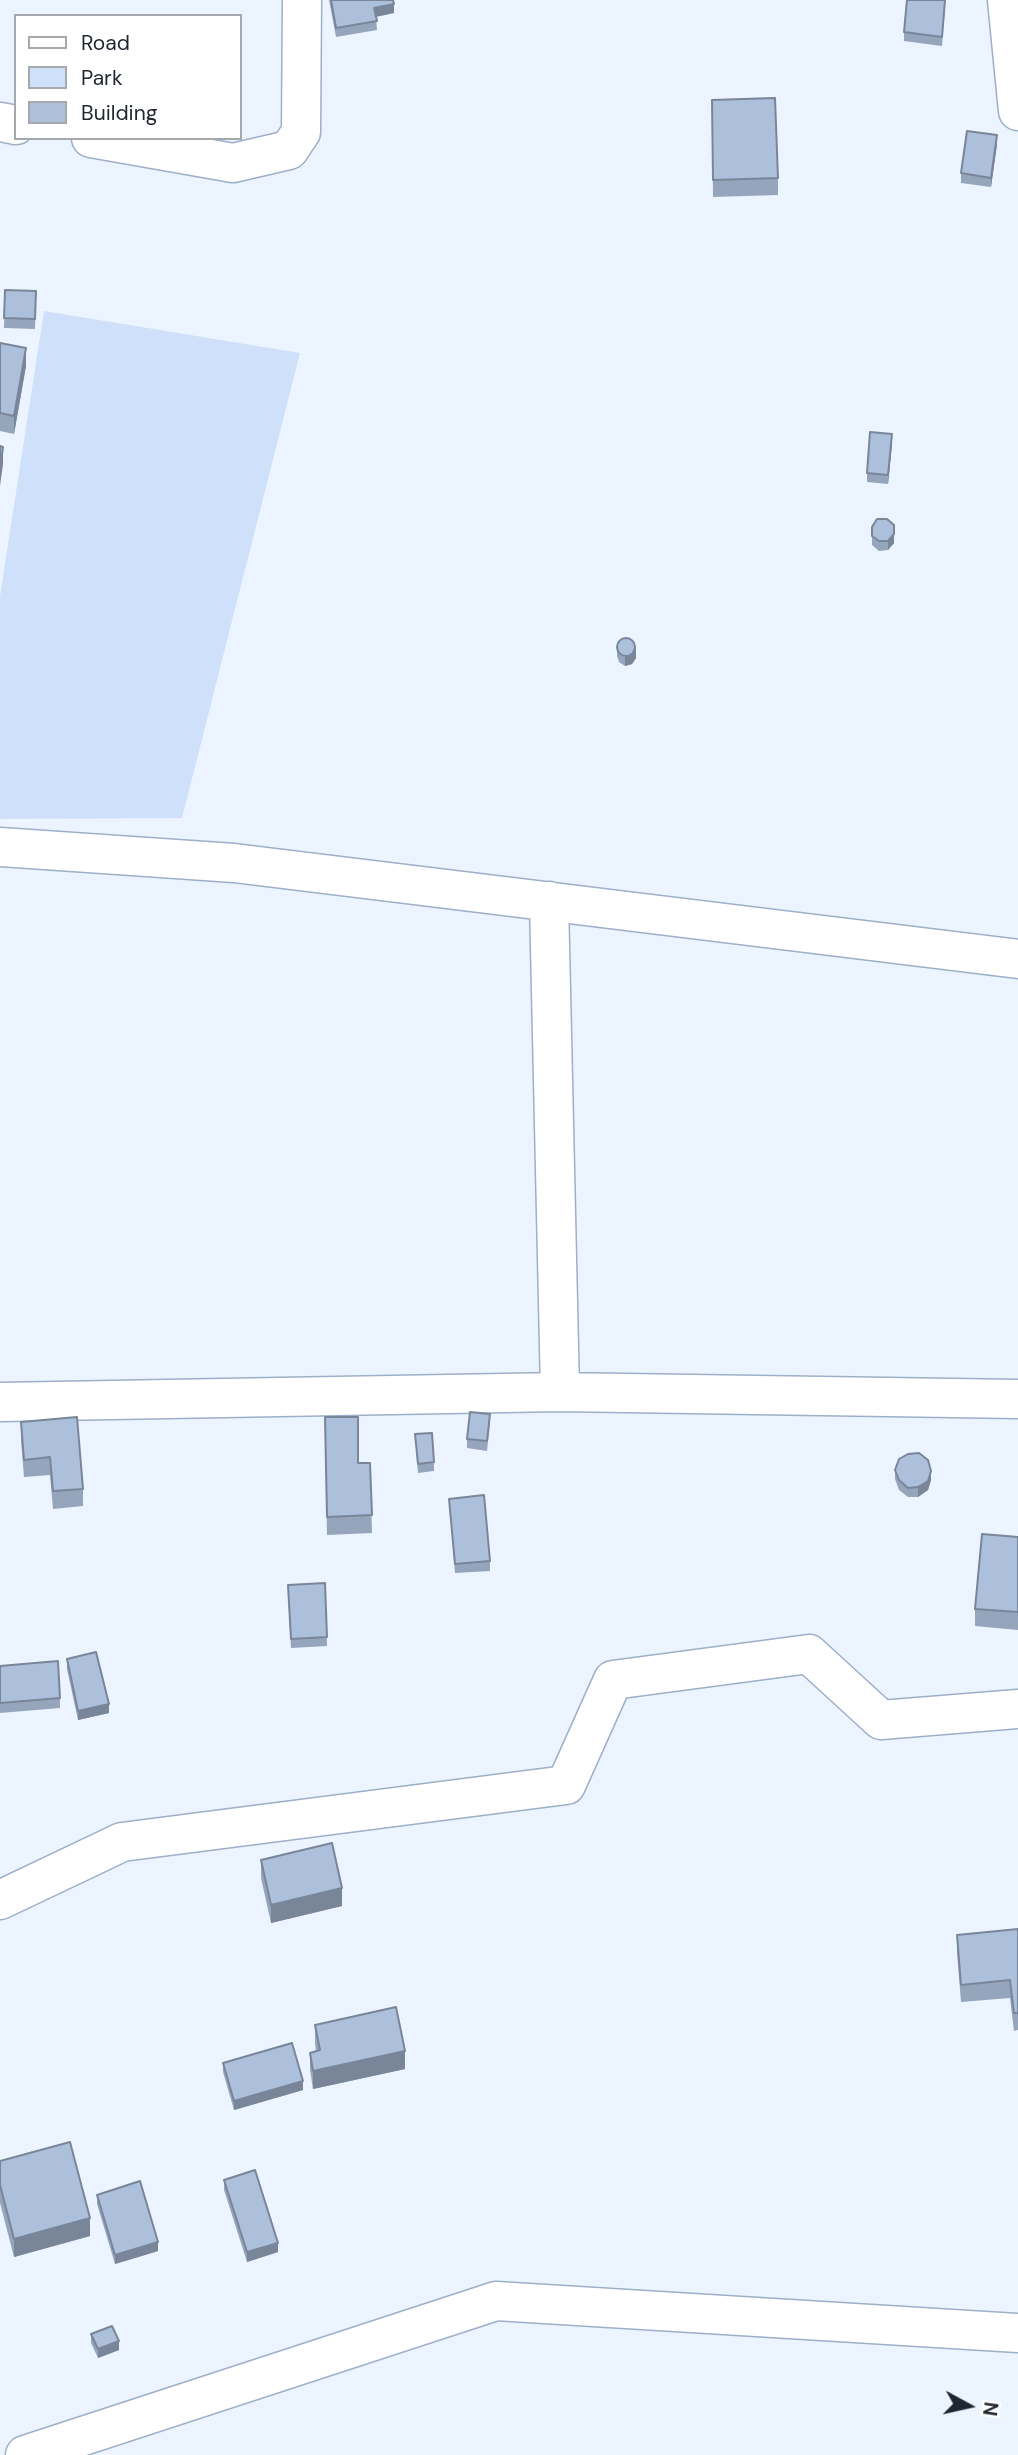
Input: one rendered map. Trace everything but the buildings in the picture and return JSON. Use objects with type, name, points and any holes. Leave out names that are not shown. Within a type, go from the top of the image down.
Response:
[{"type":"street","points":[[102,140],[233,163],[289,150],[301,132],[302,0]]},
{"type":"street","points":[[1007,0],[1018,111]]},
{"type":"street","points":[[0,847],[233,863],[1018,959]]},
{"type":"street","points":[[549,901],[560,1392]]},
{"type":"street","points":[[0,1402],[560,1392],[1018,1399]]},
{"type":"street","points":[[0,1899],[122,1842],[566,1785],[613,1680],[809,1654],[881,1720],[1018,1709]]},
{"type":"street","points":[[24,2455],[496,2301],[1018,2333]]},
{"type":"green space","points":[[44,311],[300,353],[182,818],[0,819],[0,596]]}]
